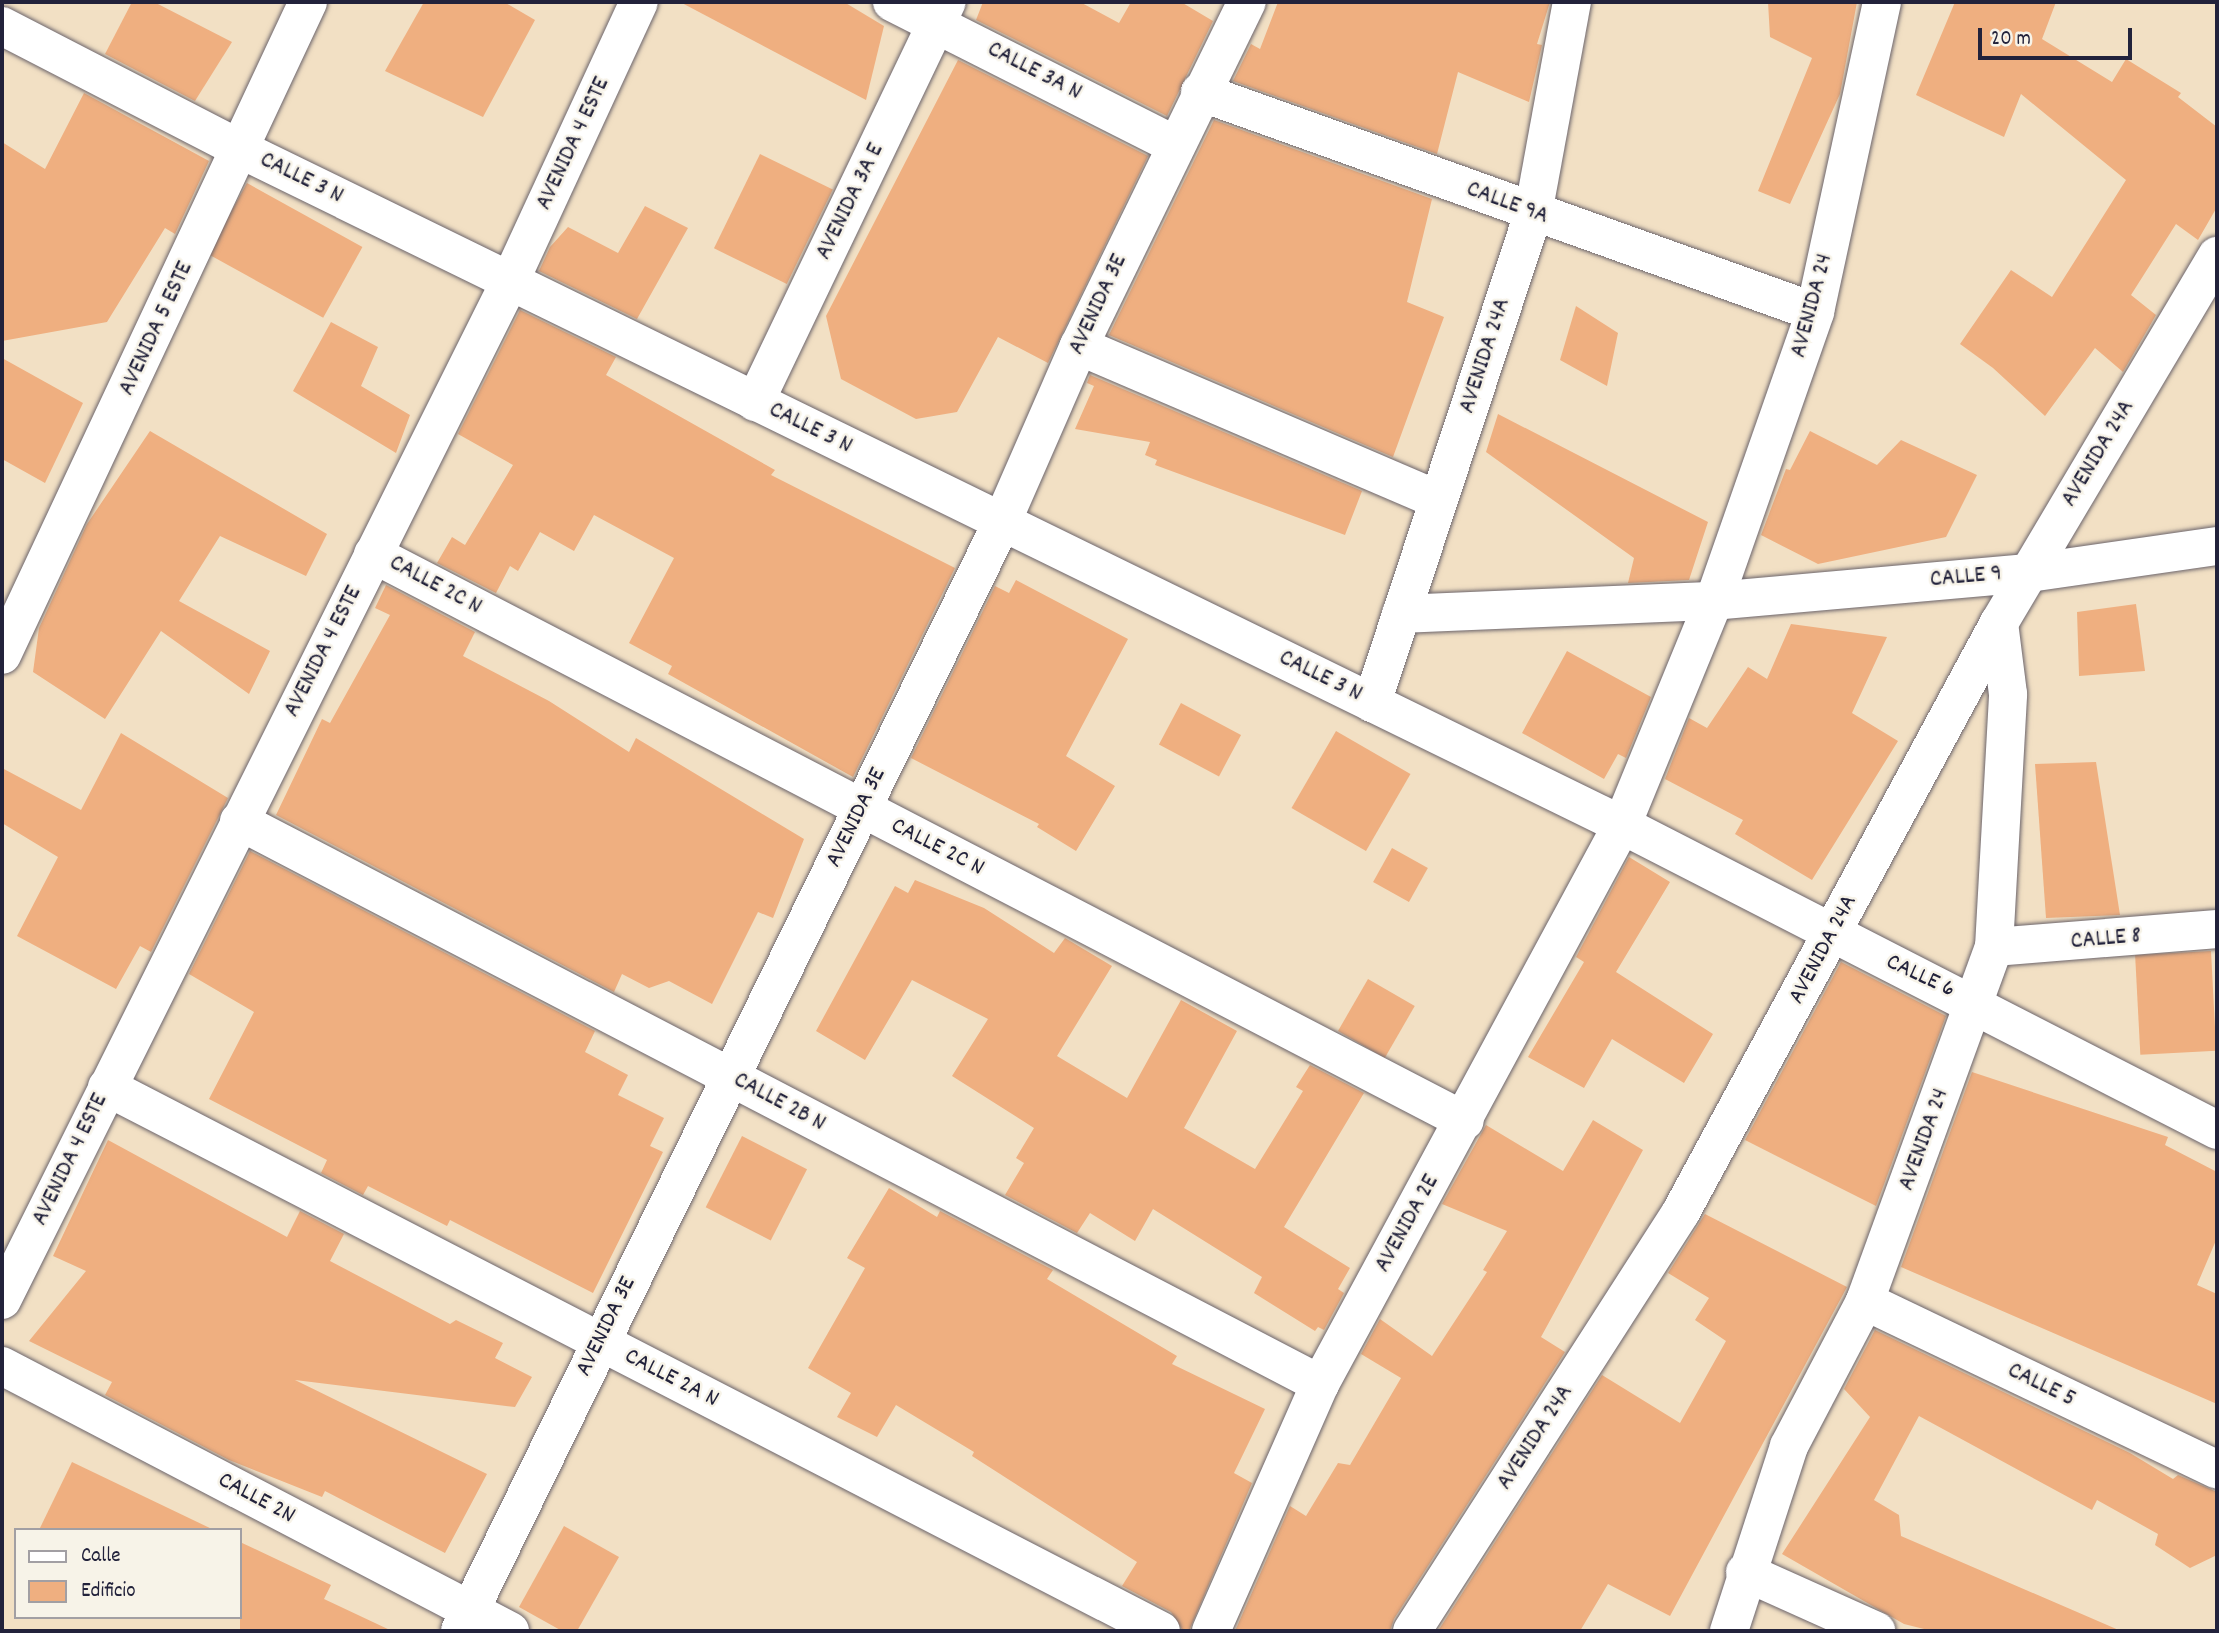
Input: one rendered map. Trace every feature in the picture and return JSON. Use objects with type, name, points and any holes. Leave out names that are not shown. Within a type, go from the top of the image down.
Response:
[{"type":"street","name":"AVENIDA 5 ESTE","points":[[2,654],[242,150],[308,2]]},
{"type":"street","name":"AVENIDA 4 ESTE","points":[[2,1300],[510,281],[639,2]]},
{"type":"street","name":"CALLE 3A N","points":[[892,2],[942,12],[1175,145]]},
{"type":"street","name":"AVENIDA 3E","points":[[465,1621],[1002,522],[1079,346],[1200,92],[1247,2]]},
{"type":"street","name":"AVENIDA 24A","points":[[1372,703],[1533,215],[1572,2]]},
{"type":"street","name":"AVENIDA 24","points":[[1714,601],[1815,313],[1882,2]]},
{"type":"street","name":"AVENIDA 3A E","points":[[755,402],[942,12]]},
{"type":"street","name":"CALLE 3 N","points":[[10,27],[242,150],[1622,825]]},
{"type":"street","name":"CALLE 9A","points":[[1200,92],[1533,215],[1815,313]]},
{"type":"street","name":"AVENIDA 24A","points":[[1412,1631],[1681,1212],[1832,936],[1998,623],[2217,256]]},
{"type":"street","points":[[1079,346],[1438,500]]},
{"type":"street","name":"CALLE 9","points":[[1401,614],[1714,601],[2029,573],[2217,546]]},
{"type":"street","name":"CALLE 2C N","points":[[373,554],[1465,1121]]},
{"type":"street","points":[[1622,825],[1714,601]]},
{"type":"street","name":"AVENIDA 24","points":[[1728,1631],[1789,1446],[1865,1301],[1976,1003],[1994,947],[2008,694],[1998,623]]},
{"type":"street","name":"CALLE 2B N","points":[[239,821],[1320,1384]]},
{"type":"street","name":"CALLE 6","points":[[1622,825],[1832,936],[1976,1003],[2106,1075],[2217,1130]]},
{"type":"street","name":"AVENIDA 2E","points":[[1211,1631],[1320,1384],[1465,1121],[1622,825]]},
{"type":"street","name":"CALLE 8","points":[[1994,947],[2217,929]]},
{"type":"street","name":"CALLE 2A N","points":[[107,1087],[1161,1631]]},
{"type":"street","name":"CALLE 5","points":[[1865,1301],[2217,1470]]},
{"type":"street","name":"CALLE 2N","points":[[2,1366],[465,1621],[510,1631]]},
{"type":"street","points":[[1745,1573],[1876,1631]]},
{"type":"building","points":[[132,2],[154,2],[232,42],[195,101],[105,54]]},
{"type":"building","points":[[424,2],[504,2],[535,20],[483,117],[385,71]]},
{"type":"building","points":[[680,2],[844,2],[884,26],[866,100]]},
{"type":"building","points":[[983,2],[1080,2],[1119,23],[1131,2],[1181,2],[1213,21],[1167,116],[976,20]]},
{"type":"building","points":[[1278,2],[1550,2],[1537,44],[1542,45],[1529,102],[1458,72],[1437,154],[1233,81],[1251,44],[1260,49]]},
{"type":"building","points":[[1768,2],[1857,2],[1840,94],[1790,204],[1758,191],[1812,58],[1770,37]]},
{"type":"building","points":[[1955,2],[2056,2],[2042,39],[2112,82],[2126,59],[2181,93],[2178,97],[2217,127],[2217,207],[2198,240],[2176,224],[2131,295],[2156,315],[2123,372],[2095,348],[2045,416],[1993,368],[1960,344],[2011,270],[2052,297],[2126,180],[2021,94],[2004,137],[1916,95]]},
{"type":"building","points":[[958,60],[1148,156],[1048,363],[998,337],[957,412],[916,419],[841,379],[826,316]]},
{"type":"building","points":[[84,93],[209,161],[175,234],[165,228],[107,322],[2,341],[2,142],[45,169]]},
{"type":"building","points":[[1214,120],[1432,199],[1407,302],[1444,317],[1393,457],[1109,335]]},
{"type":"building","points":[[760,154],[833,190],[787,284],[714,248]]},
{"type":"building","points":[[247,183],[362,247],[323,318],[208,254]]},
{"type":"building","points":[[645,206],[688,228],[637,319],[539,271],[550,247],[568,227],[618,253]]},
{"type":"building","points":[[1576,306],[1618,333],[1607,386],[1560,360]]},
{"type":"building","points":[[520,310],[616,357],[606,375],[775,470],[771,475],[955,568],[853,777],[668,674],[672,666],[629,643],[674,558],[594,515],[574,551],[540,532],[518,571],[510,566],[496,593],[437,563],[452,537],[465,545],[513,465],[458,434]]},
{"type":"building","points":[[331,322],[378,347],[361,386],[410,415],[396,453],[293,391]]},
{"type":"building","points":[[2,358],[83,403],[45,483],[2,459]]},
{"type":"building","points":[[1090,375],[1362,491],[1345,535],[1155,465],[1157,460],[1145,455],[1150,442],[1075,429],[1094,386],[1087,383]]},
{"type":"building","points":[[1498,414],[1708,522],[1689,580],[1628,583],[1634,558],[1486,452]]},
{"type":"building","points":[[150,431],[327,534],[306,576],[220,536],[179,601],[270,651],[249,694],[161,631],[105,719],[33,672],[39,628],[87,524]]},
{"type":"building","points":[[1810,431],[1877,465],[1901,440],[1977,475],[1946,537],[1818,564],[1761,535],[1786,469],[1790,470]]},
{"type":"building","points":[[1016,580],[1128,639],[1066,756],[1115,786],[1076,851],[1037,827],[1039,824],[911,758],[995,586],[1009,593]]},
{"type":"building","points":[[386,585],[475,632],[463,656],[549,701],[629,752],[636,738],[804,839],[773,918],[758,912],[712,1004],[669,981],[649,988],[622,974],[614,992],[276,815],[322,719],[330,723],[390,615],[375,608]]},
{"type":"building","points":[[2136,604],[2145,671],[2079,676],[2077,612]]},
{"type":"building","points":[[1791,624],[1887,637],[1852,713],[1898,741],[1812,880],[1735,834],[1743,820],[1665,779],[1689,718],[1707,728],[1748,667],[1767,679]]},
{"type":"building","points":[[1567,651],[1651,697],[1626,758],[1618,754],[1604,779],[1522,733]]},
{"type":"building","points":[[1181,703],[1241,735],[1219,776],[1159,744]]},
{"type":"building","points":[[1336,731],[1410,774],[1366,851],[1292,808]]},
{"type":"building","points":[[121,733],[228,798],[151,952],[140,946],[116,989],[17,936],[58,857],[2,823],[2,768],[81,810]]},
{"type":"building","points":[[2096,762],[2120,915],[2046,918],[2035,764]]},
{"type":"building","points":[[1392,848],[1428,868],[1409,902],[1373,882]]},
{"type":"building","points":[[250,851],[595,1031],[585,1052],[628,1075],[618,1095],[664,1118],[650,1146],[663,1152],[593,1293],[450,1220],[447,1226],[368,1186],[363,1195],[321,1173],[327,1160],[209,1099],[254,1012],[189,974]]},
{"type":"building","points":[[1629,857],[1670,882],[1616,972],[1713,1034],[1684,1083],[1612,1039],[1584,1088],[1528,1057],[1584,962],[1576,957]]},
{"type":"building","points":[[915,880],[984,908],[1054,953],[1065,938],[1112,966],[1057,1056],[1127,1098],[1181,1000],[1237,1031],[1184,1128],[1255,1169],[1303,1091],[1296,1087],[1310,1065],[1364,1093],[1284,1227],[1350,1268],[1338,1289],[1344,1293],[1324,1330],[1318,1327],[1315,1331],[1254,1293],[1262,1277],[1153,1209],[1135,1241],[1090,1213],[1077,1233],[1005,1195],[1024,1163],[1016,1158],[1034,1128],[952,1076],[988,1019],[912,980],[865,1060],[816,1031],[895,886],[908,893]]},
{"type":"building","points":[[2211,951],[2216,1051],[2140,1055],[2135,955]]},
{"type":"building","points":[[1841,962],[1946,1016],[1876,1206],[1745,1140]]},
{"type":"building","points":[[1368,979],[1415,1006],[1385,1058],[1338,1031]]},
{"type":"building","points":[[1972,1072],[2168,1137],[2165,1145],[2217,1172],[2217,1238],[2197,1285],[2217,1294],[2217,1404],[1901,1267]]},
{"type":"building","points":[[1593,1120],[1643,1150],[1541,1337],[1565,1352],[1394,1619],[1390,1631],[1235,1631],[1290,1506],[1306,1516],[1338,1463],[1350,1465],[1401,1378],[1361,1354],[1380,1319],[1432,1356],[1487,1272],[1483,1270],[1507,1231],[1442,1204],[1486,1125],[1563,1171]]},
{"type":"building","points":[[742,1136],[807,1169],[771,1240],[706,1207]]},
{"type":"building","points":[[108,1140],[287,1237],[300,1211],[344,1234],[330,1261],[450,1324],[456,1320],[503,1343],[495,1358],[532,1377],[515,1407],[295,1380],[487,1474],[445,1553],[325,1491],[322,1497],[229,1460],[105,1395],[112,1382],[29,1341],[86,1271],[53,1256]]},
{"type":"building","points":[[889,1188],[937,1217],[940,1211],[1053,1270],[1047,1279],[1177,1356],[1172,1364],[1265,1409],[1234,1473],[1252,1483],[1189,1631],[1183,1631],[1171,1612],[1122,1586],[1137,1562],[972,1456],[974,1452],[896,1405],[877,1437],[837,1417],[851,1393],[808,1368],[865,1268],[847,1258]]},
{"type":"building","points":[[1705,1214],[1847,1287],[1670,1616],[1608,1584],[1580,1631],[1438,1631],[1602,1375],[1680,1423],[1726,1341],[1695,1320],[1709,1298],[1668,1273]]},
{"type":"building","points":[[1875,1330],[2130,1453],[2173,1479],[2178,1475],[2217,1492],[2217,1555],[2190,1568],[2155,1545],[2158,1534],[2097,1500],[2092,1510],[1919,1416],[1874,1500],[1899,1515],[1901,1536],[2121,1631],[1932,1631],[1904,1624],[1782,1554],[1870,1417],[1844,1389]]},
{"type":"building","points":[[72,1462],[210,1528],[40,1528]]},
{"type":"building","points":[[564,1526],[619,1557],[577,1631],[562,1631],[519,1607]]},
{"type":"building","points":[[242,1543],[331,1585],[324,1599],[392,1631],[240,1631]]}]
